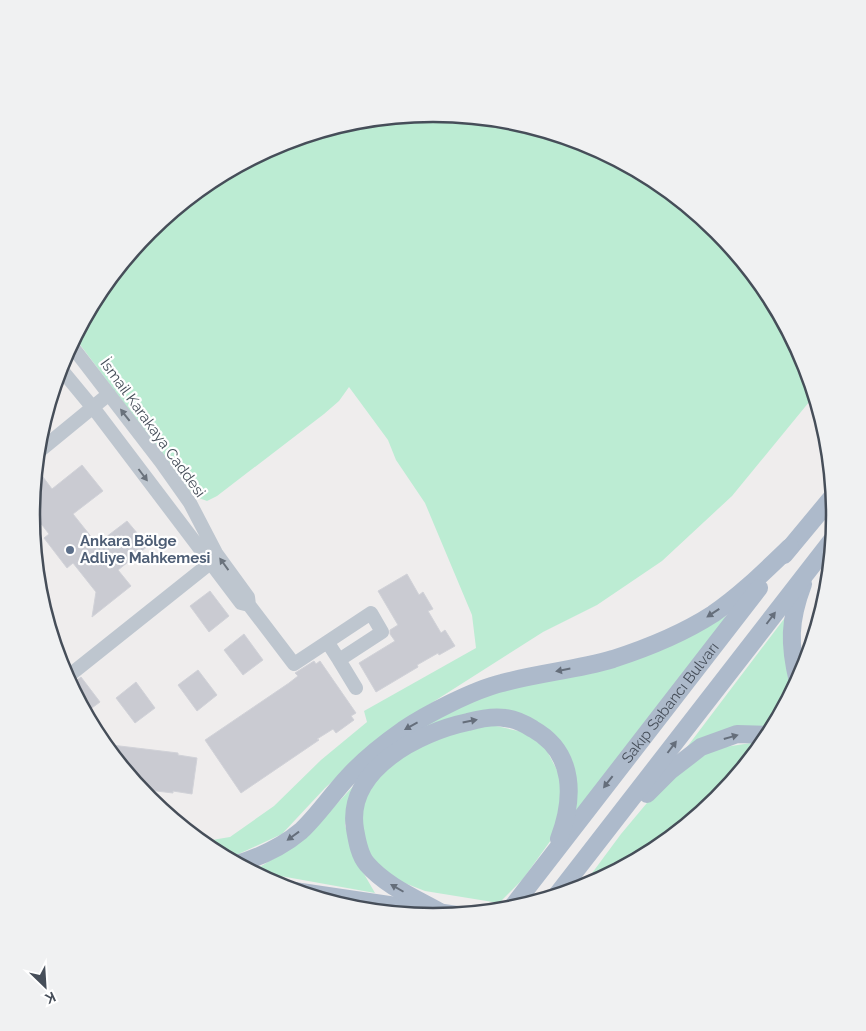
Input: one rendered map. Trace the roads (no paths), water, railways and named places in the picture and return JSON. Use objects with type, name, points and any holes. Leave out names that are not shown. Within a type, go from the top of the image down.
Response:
[{"type":"main road","name":"Sakıp Sabancı Bulvarı","points":[[518,899],[790,547],[826,505]]},
{"type":"main road","points":[[246,861],[280,846],[301,831],[349,776],[372,754],[404,729],[450,704],[501,683],[612,659],[658,643],[736,597],[790,547]]},
{"type":"main road","name":"Sakıp Sabancı Bulvarı","points":[[564,886],[824,549]]},
{"type":"main road","points":[[795,668],[791,636],[795,607],[809,568]]},
{"type":"main road","points":[[433,908],[384,881],[366,863],[357,842],[354,822],[358,797],[372,772],[408,744],[446,726],[491,718],[505,718],[517,721],[539,732],[549,740],[557,750],[567,772],[569,785],[568,806],[564,826],[554,853]]},
{"type":"main road","points":[[599,842],[670,771],[701,747],[737,734],[760,734]]},
{"type":"main road","points":[[345,898],[412,908]]},
{"type":"street","name":"İsmail Karakaya Caddesi","points":[[76,352],[190,503],[216,553],[248,597],[249,605]]},
{"type":"street","points":[[66,375],[93,408],[210,564],[241,603],[249,605],[294,664],[371,613],[382,632],[339,660]]},
{"type":"street","points":[[47,445],[109,394]]},
{"type":"street","points":[[73,672],[210,564]]},
{"type":"street","points":[[328,643],[356,688]]},
{"type":"place","name":"Ankara Bölge Adliye Mahkemesi","points":[[70,550]]}]
